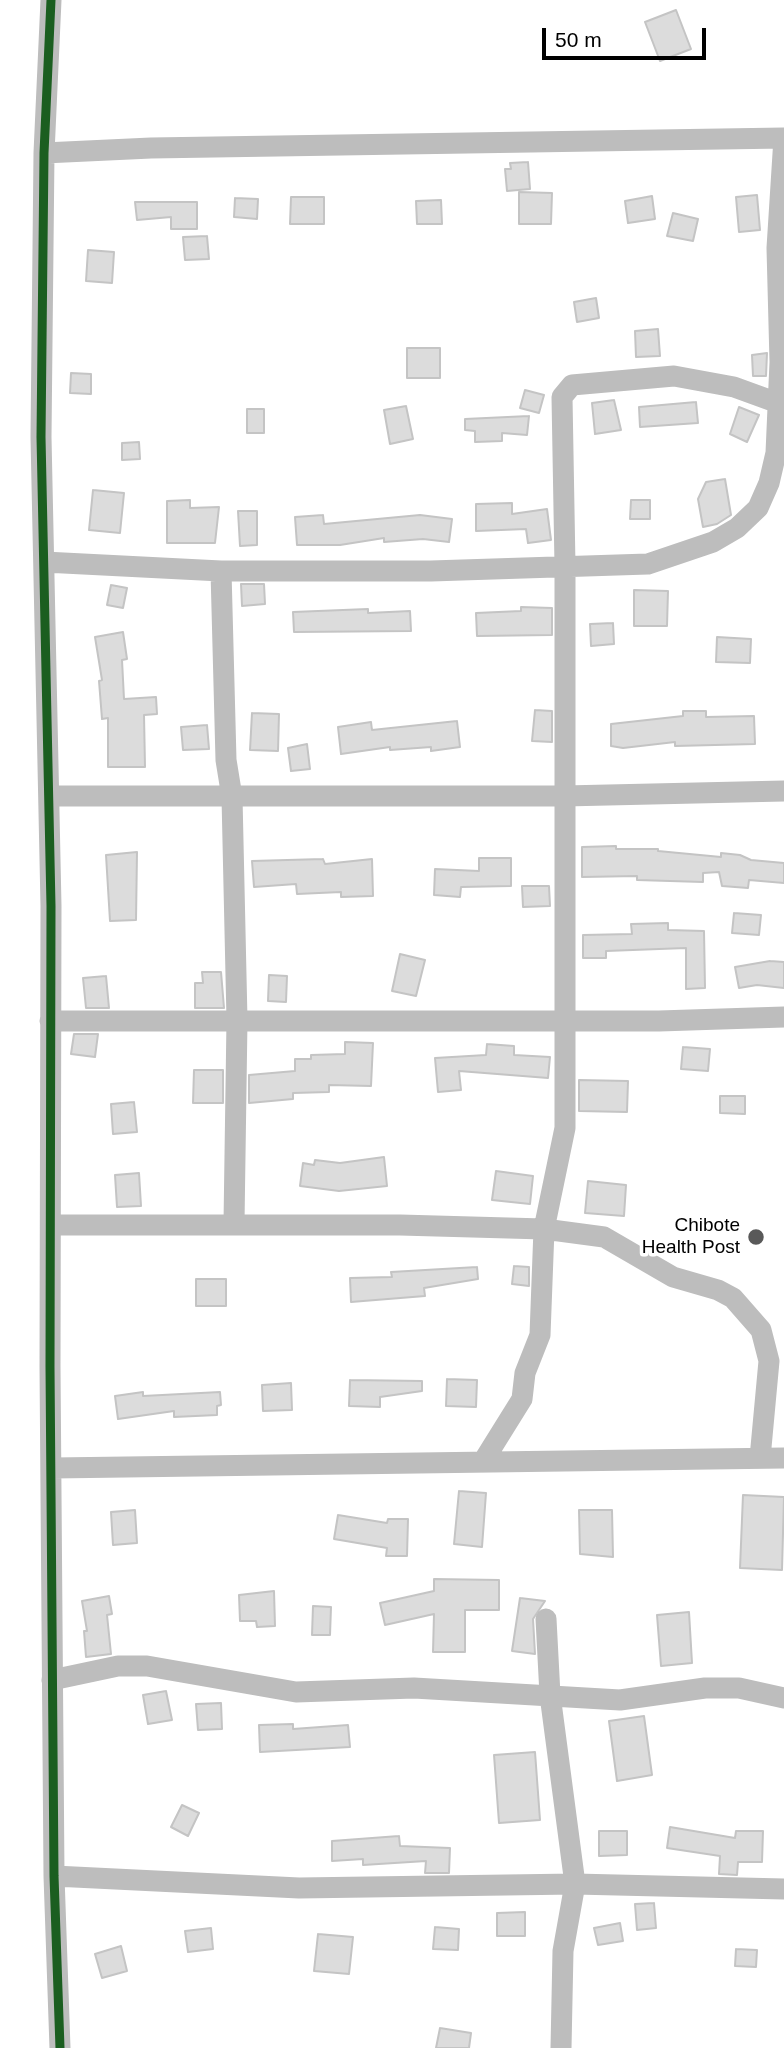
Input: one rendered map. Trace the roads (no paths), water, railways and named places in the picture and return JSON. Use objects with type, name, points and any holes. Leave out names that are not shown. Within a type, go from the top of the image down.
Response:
[{"type":"street","points":[[51,0],[44,153],[41,437],[50,796],[52,1680],[54,1875],[60,2048]]},
{"type":"street","points":[[44,153],[784,138],[777,248],[776,453],[769,483],[758,508],[737,527],[713,542],[648,564],[370,572],[221,571],[44,562]]},
{"type":"street","points":[[484,1460],[522,1399],[525,1373],[540,1335],[544,1229],[563,1150],[566,1104],[565,566],[561,407],[565,390],[572,385],[598,381],[674,376],[734,387],[778,403]]},
{"type":"street","points":[[221,571],[226,760],[232,797],[237,1020],[234,1223]]},
{"type":"street","points":[[50,796],[564,796],[784,792]]},
{"type":"street","points":[[50,1021],[565,1021],[784,1017]]},
{"type":"street","points":[[51,1225],[234,1223],[544,1229],[612,1240],[673,1277],[718,1290],[740,1305],[761,1330],[769,1361],[760,1458]]},
{"type":"street","points":[[52,1468],[784,1458]]},
{"type":"street","points":[[546,1619],[551,1695],[575,1884],[563,1951],[561,2048]]},
{"type":"street","points":[[52,1680],[118,1666],[147,1666],[296,1692],[402,1688],[551,1695],[587,1701],[620,1700],[705,1688],[739,1688],[784,1698]]},
{"type":"street","points":[[54,1875],[299,1888],[575,1884],[784,1889]]},
{"type":"place","name":"Chibote Health Post","points":[[756,1237]]}]
